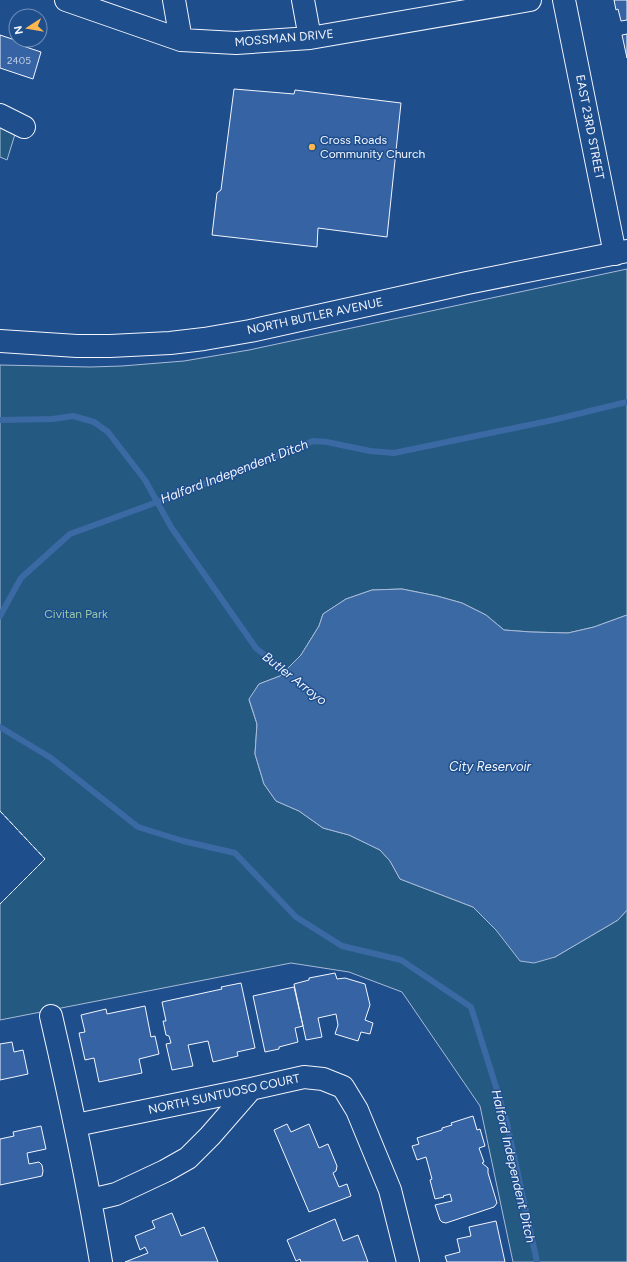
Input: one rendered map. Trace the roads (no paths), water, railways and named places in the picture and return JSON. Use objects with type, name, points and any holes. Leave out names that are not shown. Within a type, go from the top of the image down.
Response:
[{"type":"street","name":"MOSSMAN DRIVE","points":[[66,0],[181,40],[236,43],[310,38],[436,8],[530,0]]},
{"type":"street","points":[[174,0],[181,40]]},
{"type":"street","points":[[303,0],[310,38]]},
{"type":"street","name":"EAST 23RD STREET","points":[[564,0],[621,252]]},
{"type":"street","points":[[0,115],[24,127]]},
{"type":"street","name":"NORTH BUTLER AVENUE","points":[[0,341],[77,346],[110,346],[170,343],[204,339],[250,331],[467,283],[621,252]]},
{"type":"street","points":[[51,1016],[76,1125],[91,1200],[101,1262]]},
{"type":"street","name":"NORTH SUNTUOSO COURT","points":[[76,1125],[251,1089],[304,1076],[323,1079],[343,1087],[356,1110],[390,1190],[408,1262]]},
{"type":"street","points":[[91,1200],[116,1194],[165,1171],[188,1158],[210,1136],[251,1089]]},
{"type":"water","name":"City Reservoir","points":[[402,589],[462,603],[486,615],[504,630],[568,633],[594,627],[627,615],[627,910],[618,920],[555,957],[534,963],[520,961],[496,930],[473,907],[400,879],[390,861],[380,850],[349,835],[323,828],[299,811],[276,801],[264,784],[255,754],[257,724],[249,699],[259,684],[280,676],[301,655],[319,626],[323,614],[346,599],[372,590]]},
{"type":"waterway","name":"Halford Independent Ditch","points":[[0,616],[21,578],[70,534],[171,497],[313,441],[327,442],[370,451],[394,453],[553,420],[627,402]]},
{"type":"waterway","name":"Butler Arroyo","points":[[0,420],[53,419],[73,416],[94,422],[108,432],[145,480],[171,527],[256,648],[290,675]]},
{"type":"waterway","name":"Halford Independent Ditch","points":[[0,727],[51,758],[138,827],[183,841],[235,853],[296,917],[342,946],[401,960],[471,1007],[506,1119],[537,1262]]},
{"type":"place","name":"Cross Roads Community Church","points":[[312,147]]},
{"type":"park label","name":"Civitan Park","points":[[76,614]]}]
